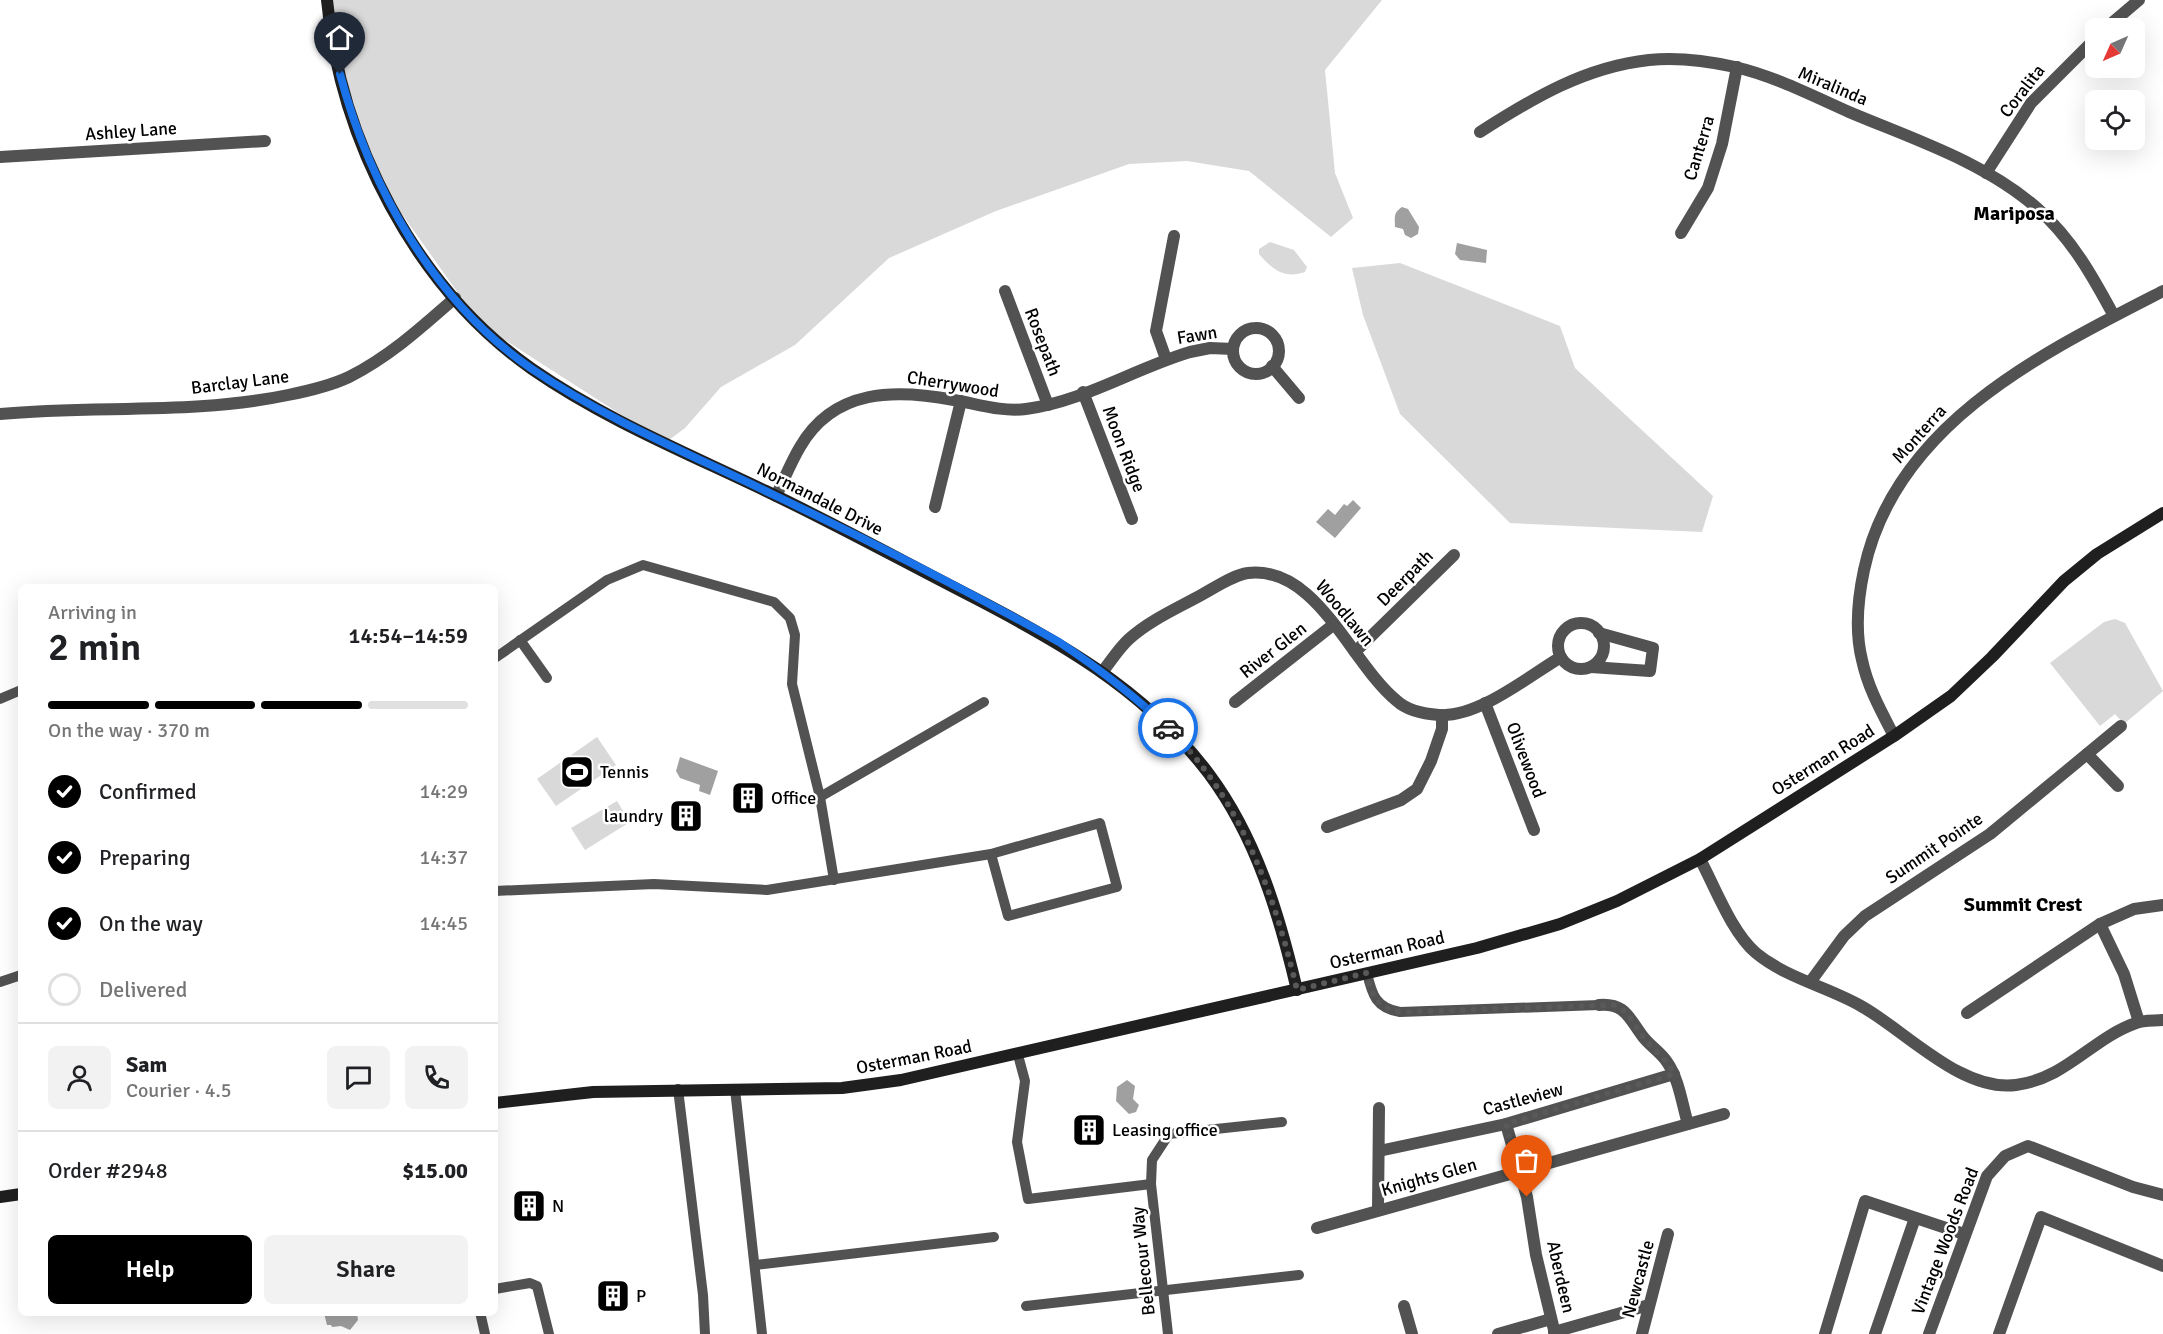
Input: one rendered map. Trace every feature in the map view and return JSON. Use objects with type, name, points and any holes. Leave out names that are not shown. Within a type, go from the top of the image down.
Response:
[{"type":"street","name":"Normandale Drive","points":[[327,0],[330,37],[361,143],[377,179],[405,230],[455,298],[530,368],[568,391],[627,424],[776,496],[1031,627],[1103,671],[1140,700],[1178,738],[1208,773],[1234,812],[1256,858],[1273,903],[1297,990]]},
{"type":"street","points":[[2118,18],[2139,0]]},
{"type":"street","name":"Coralita","points":[[1986,173],[2031,103],[2085,49]]},
{"type":"street","name":"Miralinda","points":[[1480,132],[1525,103],[1569,80],[1614,66],[1651,60],[1698,61],[1737,67],[1839,108],[1986,173],[2018,193],[2056,227],[2075,250],[2114,316]]},
{"type":"street","name":"Canterra","points":[[1681,233],[1708,188],[1722,144],[1737,67]]},
{"type":"street","name":"Ashley Lane","points":[[0,158],[265,141]]},
{"type":"street","points":[[1166,359],[1156,331],[1174,236]]},
{"type":"street","name":"Rosepath","points":[[1005,291],[1048,405]]},
{"type":"street","name":"Monterra","points":[[1894,736],[1874,697],[1862,660],[1859,632],[1859,591],[1869,547],[1883,510],[1911,464],[1948,425],[1991,390],[2053,348],[2163,291]]},
{"type":"street","name":"Barclay Lane","points":[[0,414],[208,406],[261,401],[307,391],[348,377],[394,350],[455,298]]},
{"type":"street","name":"Fawn","points":[[1261,329],[1269,332],[1274,337],[1279,352],[1272,366],[1259,373],[1244,370],[1238,364],[1233,349],[1239,335],[1246,330],[1261,329]]},
{"type":"street","name":"Fawn","points":[[1166,359],[1210,348],[1233,349]]},
{"type":"street","name":"Cherrywood","points":[[776,496],[801,445],[812,430],[829,414],[867,396],[909,392],[1008,410],[1048,405],[1166,359]]},
{"type":"street","points":[[1272,366],[1299,398]]},
{"type":"street","name":"Moon Ridge","points":[[1083,392],[1132,519]]},
{"type":"street","points":[[935,507],[962,401]]},
{"type":"street","name":"Osterman Road","points":[[498,1103],[593,1092],[842,1088],[901,1080],[1477,948],[1560,924],[1617,900],[1700,859],[1894,736],[1951,696],[1992,657],[2064,580],[2097,554],[2163,513]]},
{"type":"street","name":"Deerpath","points":[[1355,652],[1454,555]]},
{"type":"street","name":"Woodlawn","points":[[1103,671],[1129,639],[1166,614],[1246,573],[1270,573],[1296,585],[1398,702],[1415,711],[1442,715],[1485,704],[1561,657]]},
{"type":"street","points":[[1586,624],[1599,633],[1653,648],[1650,671],[1576,668],[1561,657],[1558,645],[1560,637],[1571,626],[1586,624]]},
{"type":"street","name":"River Glen","points":[[1235,702],[1333,625]]},
{"type":"street","points":[[1591,667],[1602,655],[1603,640],[1599,633]]},
{"type":"street","name":"Olivewood","points":[[1485,704],[1534,830]]},
{"type":"street","points":[[1327,827],[1401,800],[1417,789],[1431,761],[1442,729],[1442,715]]},
{"type":"street","name":"Summit Pointe","points":[[1811,981],[1844,936],[1865,916],[1990,834],[2121,726]]},
{"type":"street","points":[[2087,754],[2118,786]]},
{"type":"street","points":[[1700,859],[1742,937],[1756,952],[1783,970],[1861,1005],[1948,1066],[1976,1079],[1995,1084],[2013,1085],[2048,1078],[2124,1028],[2139,1022],[2163,1020]]},
{"type":"street","points":[[1967,1013],[2100,924],[2134,909],[2163,905]]},
{"type":"street","points":[[2100,924],[2124,974],[2139,1022]]},
{"type":"street","points":[[1599,1005],[1614,1005],[1628,1013],[1641,1035],[1665,1059],[1674,1074],[1688,1124]]},
{"type":"street","name":"Castleview","points":[[1379,1151],[1506,1124],[1674,1074]]},
{"type":"street","points":[[1378,1209],[1379,1108]]},
{"type":"street","name":"Knights Glen","points":[[1317,1228],[1378,1209],[1724,1114]]},
{"type":"street","name":"Aberdeen","points":[[1506,1124],[1520,1170],[1536,1255],[1555,1333]]},
{"type":"street","name":"Vintage Woods Road","points":[[1929,1334],[1987,1176],[1994,1164],[2005,1156],[2028,1146],[2133,1187],[2163,1195]]},
{"type":"street","points":[[0,1197],[18,1194]]},
{"type":"street","points":[[1825,1334],[1865,1201],[1964,1234]]},
{"type":"street","points":[[1999,1334],[2041,1217],[2163,1266]]},
{"type":"street","points":[[1875,1334],[1915,1218]]},
{"type":"street","name":"Newcastle","points":[[1642,1334],[1668,1234]]},
{"type":"street","points":[[1555,1333],[1649,1305]]},
{"type":"street","points":[[1404,1306],[1412,1334]]},
{"type":"street","points":[[1498,1334],[1551,1319]]},
{"type":"lane","points":[[498,656],[607,579],[643,565],[774,602],[790,618],[795,635],[792,684],[820,797],[834,880]]},
{"type":"lane","points":[[520,640],[546,678]]},
{"type":"lane","points":[[0,699],[18,691]]},
{"type":"lane","points":[[820,797],[984,702]]},
{"type":"lane","points":[[498,891],[654,885],[767,890],[991,854],[1100,823],[1117,887],[1008,916],[991,854]]},
{"type":"lane","points":[[1366,973],[1377,1002],[1389,1010],[1400,1012],[1599,1005]]},
{"type":"lane","points":[[0,982],[18,976]]},
{"type":"lane","name":"Bellecour Way","points":[[1018,1055],[1025,1081],[1017,1142],[1028,1199],[1151,1184]]},
{"type":"lane","points":[[678,1089],[703,1294],[705,1334]]},
{"type":"lane","points":[[735,1089],[762,1334]]},
{"type":"lane","name":"Bellecour Way","points":[[1168,1334],[1151,1184],[1152,1160],[1169,1134],[1282,1122]]},
{"type":"lane","points":[[755,1265],[994,1237]]},
{"type":"lane","points":[[1026,1306],[1299,1275]]},
{"type":"lane","points":[[498,1288],[530,1283],[537,1286],[549,1334]]},
{"type":"lane","points":[[481,1316],[485,1334]]},
{"type":"shaded area","points":[[332,0],[1382,0],[1325,70],[1335,173],[1353,218],[1331,237],[1249,171],[1187,161],[1129,164],[996,211],[889,258],[795,345],[721,387],[685,428],[665,443],[480,324],[377,179],[328,19]]},
{"type":"shaded area","points":[[1402,207],[1408,209],[1419,227],[1418,234],[1411,238],[1405,235],[1403,229],[1395,227],[1396,213]]},
{"type":"shaded area","points":[[1270,242],[1294,250],[1307,267],[1305,272],[1285,274],[1269,265],[1259,254],[1259,249]]},
{"type":"shaded area","points":[[1457,243],[1487,250],[1486,263],[1460,260],[1455,254]]},
{"type":"shaded area","points":[[1400,263],[1560,326],[1575,368],[1713,496],[1702,532],[1510,523],[1400,414],[1363,315],[1352,268]]},
{"type":"shaded area","points":[[1353,500],[1361,508],[1335,538],[1316,522],[1328,509],[1335,515],[1344,504],[1347,506]]},
{"type":"shaded area","points":[[2115,619],[2125,623],[2163,691],[2124,724],[2115,714],[2100,726],[2050,663],[2104,622]]},
{"type":"shaded area","name":"Tennis","points":[[597,737],[616,765],[556,806],[537,779]]},
{"type":"shaded area","points":[[680,757],[718,771],[710,795],[699,791],[700,785],[680,778],[676,771]]},
{"type":"shaded area","points":[[617,801],[630,822],[585,850],[571,828]]},
{"type":"shaded area","points":[[1127,1080],[1135,1086],[1133,1099],[1139,1105],[1136,1112],[1129,1114],[1116,1101],[1117,1087]]},
{"type":"shaded area","points":[[325,1316],[357,1316],[358,1320],[350,1330],[341,1326],[327,1325]]},
{"type":"way so far","points":[[1168,728],[1208,773],[1234,812],[1256,858],[1273,903],[1297,990],[1366,973],[1377,1002],[1389,1010],[1400,1012],[1610,1004],[1628,1013],[1641,1035],[1665,1059],[1674,1074],[1506,1124],[1527,1197]]},
{"type":"place","name":"Tennis","points":[[577,772]]},
{"type":"place","name":"Office","points":[[748,798]]},
{"type":"place","name":"laundry","points":[[686,816]]},
{"type":"place","name":"Leasing office","points":[[1089,1130]]},
{"type":"place","name":"N","points":[[529,1206]]},
{"type":"place","name":"P","points":[[613,1296]]},
{"type":"district","name":"Mariposa","points":[[2014,213]]},
{"type":"district","name":"Summit Crest","points":[[2023,904]]},
{"type":"route","points":[[340,74],[361,143],[377,179],[405,230],[455,298],[497,340],[530,368],[627,424],[776,496],[1059,642],[1103,671],[1140,700],[1168,728]]}]
